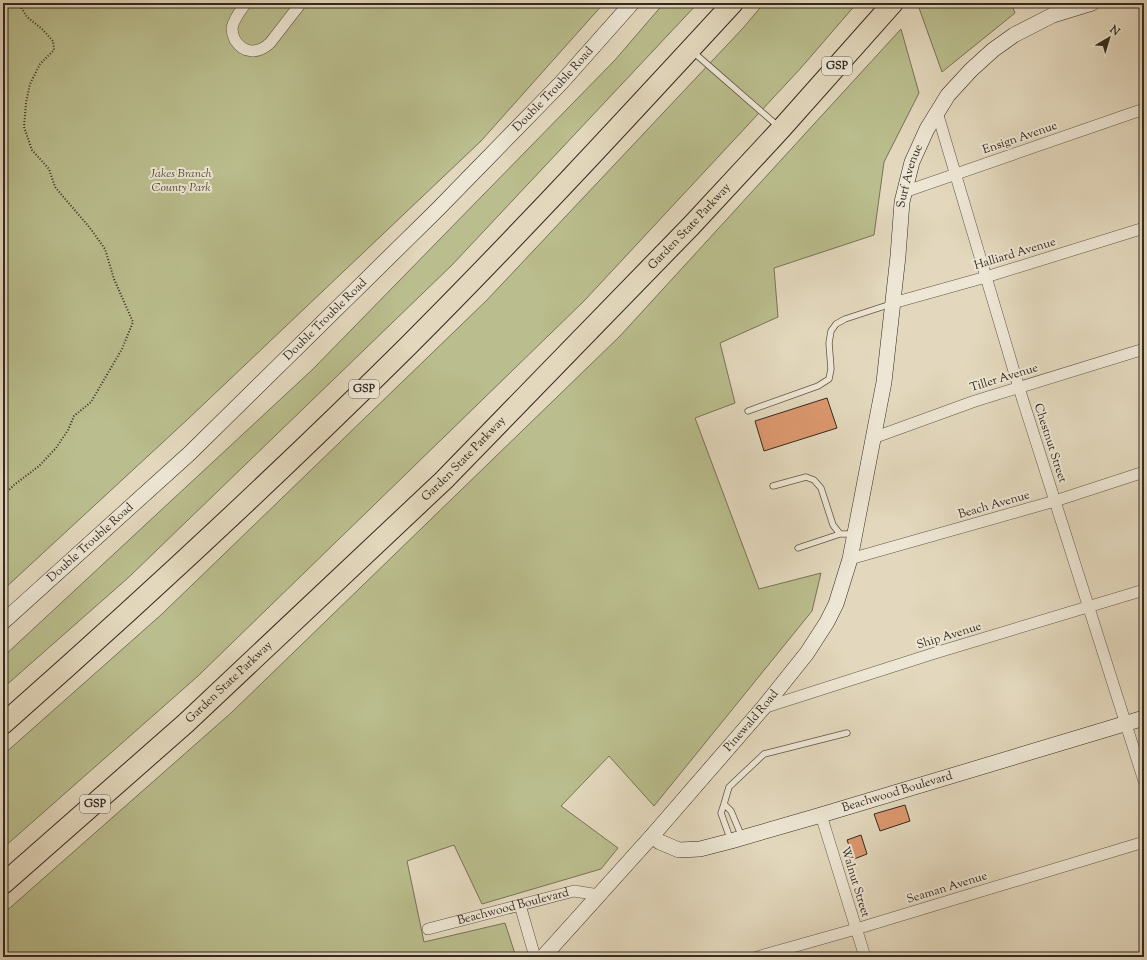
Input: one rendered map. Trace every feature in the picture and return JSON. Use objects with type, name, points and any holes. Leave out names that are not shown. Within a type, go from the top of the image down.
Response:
[{"type":"highway","name":"GSP","points":[[3,724],[155,588],[406,348],[528,224],[733,3]]},
{"type":"highway","name":"Garden State Parkway","points":[[3,884],[186,723],[444,480],[691,226],[781,129],[893,3]]},
{"type":"main road","name":"Double Trouble Road","points":[[3,622],[202,442],[444,204],[561,83],[632,3]]},
{"type":"main road","name":"Surf Avenue","points":[[873,438],[884,382],[898,256],[902,202],[912,162],[927,129],[948,95],[971,70],[993,50],[1014,35],[1053,15],[1092,3]]},
{"type":"main road","name":"Pinewald Road","points":[[543,957],[652,836],[763,708],[807,653],[827,622],[836,604],[850,560],[847,534],[873,438]]},
{"type":"main road","name":"Beachwood Boulevard","points":[[652,836],[660,842],[679,850],[700,849],[737,840],[1144,718]]},
{"type":"street","points":[[246,3],[238,14],[232,29],[238,45],[248,50],[256,51],[264,49],[270,43],[301,3]]},
{"type":"street","name":"Ensign Avenue","points":[[904,192],[1144,108]]},
{"type":"street","name":"Chestnut Street","points":[[937,112],[1019,388],[1144,781]]},
{"type":"street","name":"Halliard Avenue","points":[[893,303],[986,277],[1144,228]]},
{"type":"street","name":"Tiller Avenue","points":[[873,438],[975,400],[1019,388],[1144,349]]},
{"type":"street","name":"Beach Avenue","points":[[850,560],[1055,501],[1144,472]]},
{"type":"street","name":"Ship Avenue","points":[[763,708],[935,653],[1144,590]]},
{"type":"street","name":"Walnut Street","points":[[821,815],[865,957]]},
{"type":"street","name":"Seaman Avenue","points":[[757,957],[856,929],[1144,842]]},
{"type":"street","name":"Beachwood Boulevard","points":[[428,929],[574,891],[599,895]]},
{"type":"street","points":[[520,905],[535,957]]},
{"type":"lane","points":[[690,50],[781,129]]},
{"type":"lane","points":[[748,411],[818,386],[829,379],[832,369],[829,344],[831,331],[836,324],[845,319],[893,303]]},
{"type":"lane","points":[[773,486],[806,477],[814,480],[821,488],[833,525],[847,534]]},
{"type":"lane","points":[[798,548],[847,534]]},
{"type":"lane","points":[[737,840],[722,813],[729,787],[764,754],[847,733]]},
{"type":"lane","points":[[724,804],[731,810],[737,840]]},
{"type":"path","points":[[3,496],[14,485],[39,466],[56,448],[68,430],[74,416],[91,402],[122,349],[134,322],[114,279],[105,249],[90,228],[55,187],[49,169],[32,150],[24,127],[30,84],[40,64],[54,50],[53,41],[42,29],[27,17],[19,4],[11,3]]},
{"type":"green space","name":"Jakes Branch County Park","points":[[3,3],[604,3],[481,141],[188,419],[3,590]]},
{"type":"green space","points":[[664,3],[698,3],[452,265],[129,577],[3,688],[3,657],[312,370],[615,60]]},
{"type":"green space","points":[[764,3],[857,3],[800,69],[584,301],[198,676],[3,848],[3,755],[162,614],[487,300],[744,27]]},
{"type":"green space","points":[[924,3],[1011,3],[1015,13],[942,72],[919,8]]},
{"type":"green space","points":[[901,29],[919,93],[884,162],[874,235],[774,268],[778,317],[720,343],[735,403],[695,418],[759,589],[821,573],[812,611],[654,806],[609,756],[561,806],[618,848],[601,869],[482,904],[454,845],[407,861],[424,942],[505,923],[516,957],[3,957],[3,914],[231,713],[620,336]]},
{"type":"building","points":[[827,398],[837,428],[764,451],[755,421]]},
{"type":"building","points":[[905,805],[910,821],[880,831],[874,814]]},
{"type":"building","points":[[861,835],[867,854],[854,859],[847,840]]}]
